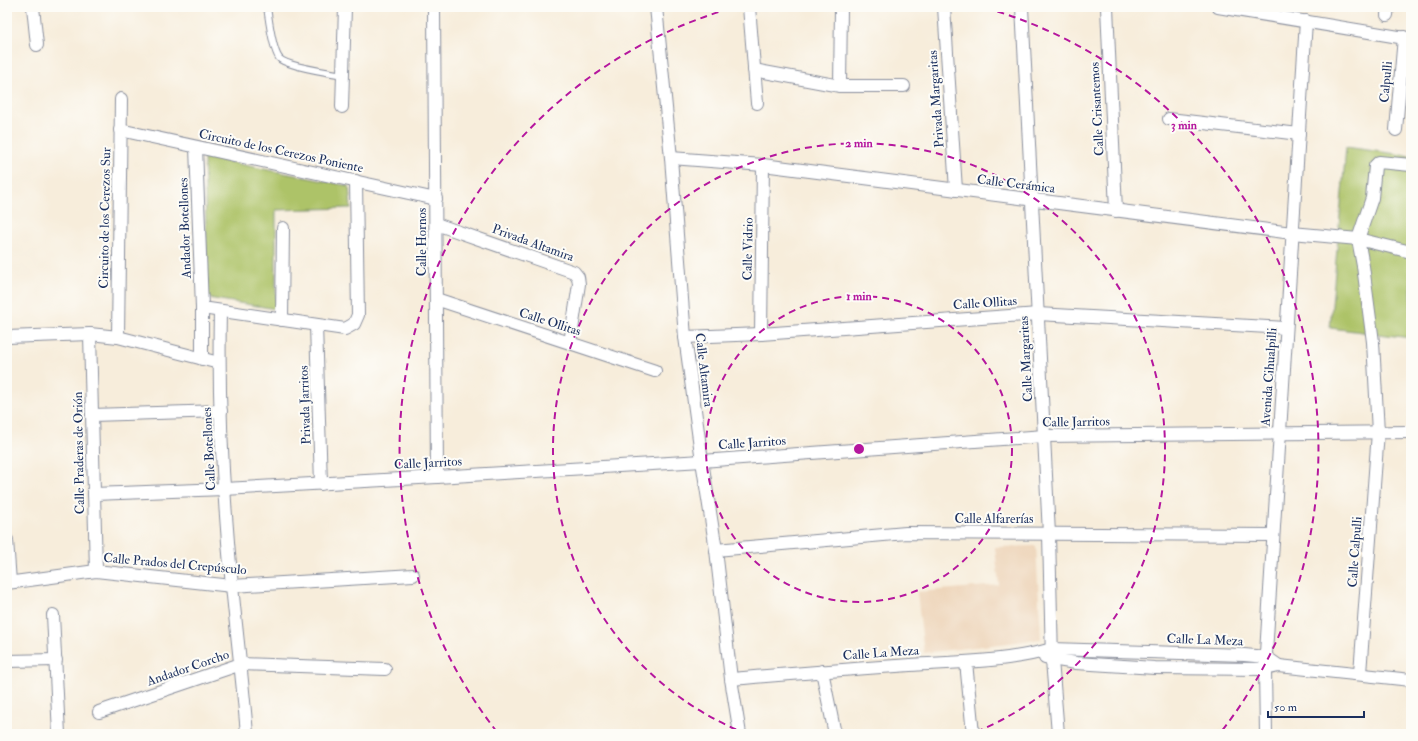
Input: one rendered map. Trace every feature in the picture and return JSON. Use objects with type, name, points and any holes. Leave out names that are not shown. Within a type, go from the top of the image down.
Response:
[{"type":"street","points":[[33,7],[37,45]]},
{"type":"street","points":[[342,107],[345,7]]},
{"type":"street","name":"Calle Hornos","points":[[434,7],[437,477]]},
{"type":"street","name":"Calle Altamira","points":[[656,7],[671,158],[685,337],[716,550],[731,679],[740,734]]},
{"type":"street","points":[[749,7],[757,103]]},
{"type":"street","points":[[840,86],[841,7]]},
{"type":"street","name":"Privada Margaritas","points":[[944,7],[956,190]]},
{"type":"street","name":"Calle Margaritas","points":[[1022,7],[1049,534],[1052,654],[1058,734]]},
{"type":"street","name":"Calle Crisantemos","points":[[1107,7],[1116,211]]},
{"type":"street","points":[[1218,7],[1407,38]]},
{"type":"street","name":"Avenida Cihualpilli","points":[[1266,734],[1265,663],[1306,21]]},
{"type":"street","name":"Calpulli","points":[[1396,130],[1407,38]]},
{"type":"street","points":[[754,70],[840,86],[904,86]]},
{"type":"street","name":"Circuito de los Cerezos Sur","points":[[118,337],[121,99]]},
{"type":"street","points":[[1169,118],[1299,134]]},
{"type":"street","name":"Circuito de los Cerezos Poniente","points":[[120,130],[436,199]]},
{"type":"street","name":"Andador Botellones","points":[[196,147],[202,308]]},
{"type":"street","name":"Calle Cerámica","points":[[671,158],[762,165],[1292,233],[1358,239],[1411,252]]},
{"type":"street","points":[[1358,239],[1372,198],[1375,166],[1380,162],[1411,165]]},
{"type":"street","name":"Calle Vidrio","points":[[761,334],[762,165]]},
{"type":"street","points":[[202,358],[202,308],[345,329],[354,324],[358,315],[356,181]]},
{"type":"street","name":"Privada Altamira","points":[[436,224],[574,272],[578,277],[579,284],[570,343]]},
{"type":"street","points":[[282,228],[282,320]]},
{"type":"street","name":"Calle Calpulli","points":[[1358,239],[1373,342],[1378,432],[1360,673]]},
{"type":"street","name":"Calle Ollitas","points":[[436,299],[655,371]]},
{"type":"street","name":"Calle Botellones","points":[[220,311],[219,363],[224,489],[247,734]]},
{"type":"street","name":"Calle Ollitas","points":[[685,337],[761,334],[1038,314],[1286,328]]},
{"type":"street","name":"Privada Jarritos","points":[[316,325],[321,484]]},
{"type":"street","points":[[7,337],[90,334],[118,337],[219,363]]},
{"type":"street","name":"Calle Praderas de Orión","points":[[90,334],[96,571]]},
{"type":"street","points":[[92,415],[221,411]]},
{"type":"street","name":"Calle Jarritos","points":[[94,494],[321,484],[702,461],[1044,436],[1411,432]]},
{"type":"street","name":"Calle Alfarerías","points":[[716,550],[906,533],[1273,535]]},
{"type":"street","points":[[7,540],[8,582]]},
{"type":"street","name":"Calle Prados del Crepúsculo","points":[[8,582],[96,571],[232,586],[413,575]]},
{"type":"street","points":[[53,615],[59,734]]},
{"type":"street","name":"Calle La Meza","points":[[731,679],[822,671],[966,662],[1032,654],[1052,654],[1244,655],[1265,663],[1279,666],[1360,673],[1411,680]]},
{"type":"street","points":[[7,661],[56,660]]},
{"type":"street","points":[[966,662],[973,734]]},
{"type":"street","name":"Andador Corcho","points":[[99,712],[241,664],[385,668]]},
{"type":"street","points":[[822,671],[835,734]]},
{"type":"lane","points":[[267,7],[275,51],[280,59],[288,64],[344,75]]},
{"type":"shaded area","points":[[1036,546],[1041,639],[924,653],[917,592],[999,585],[995,547]]},
{"type":"green space","points":[[1346,147],[1411,156],[1411,338],[1330,328]]},
{"type":"green space","points":[[204,157],[349,186],[351,208],[276,210],[276,309],[208,298]]}]
